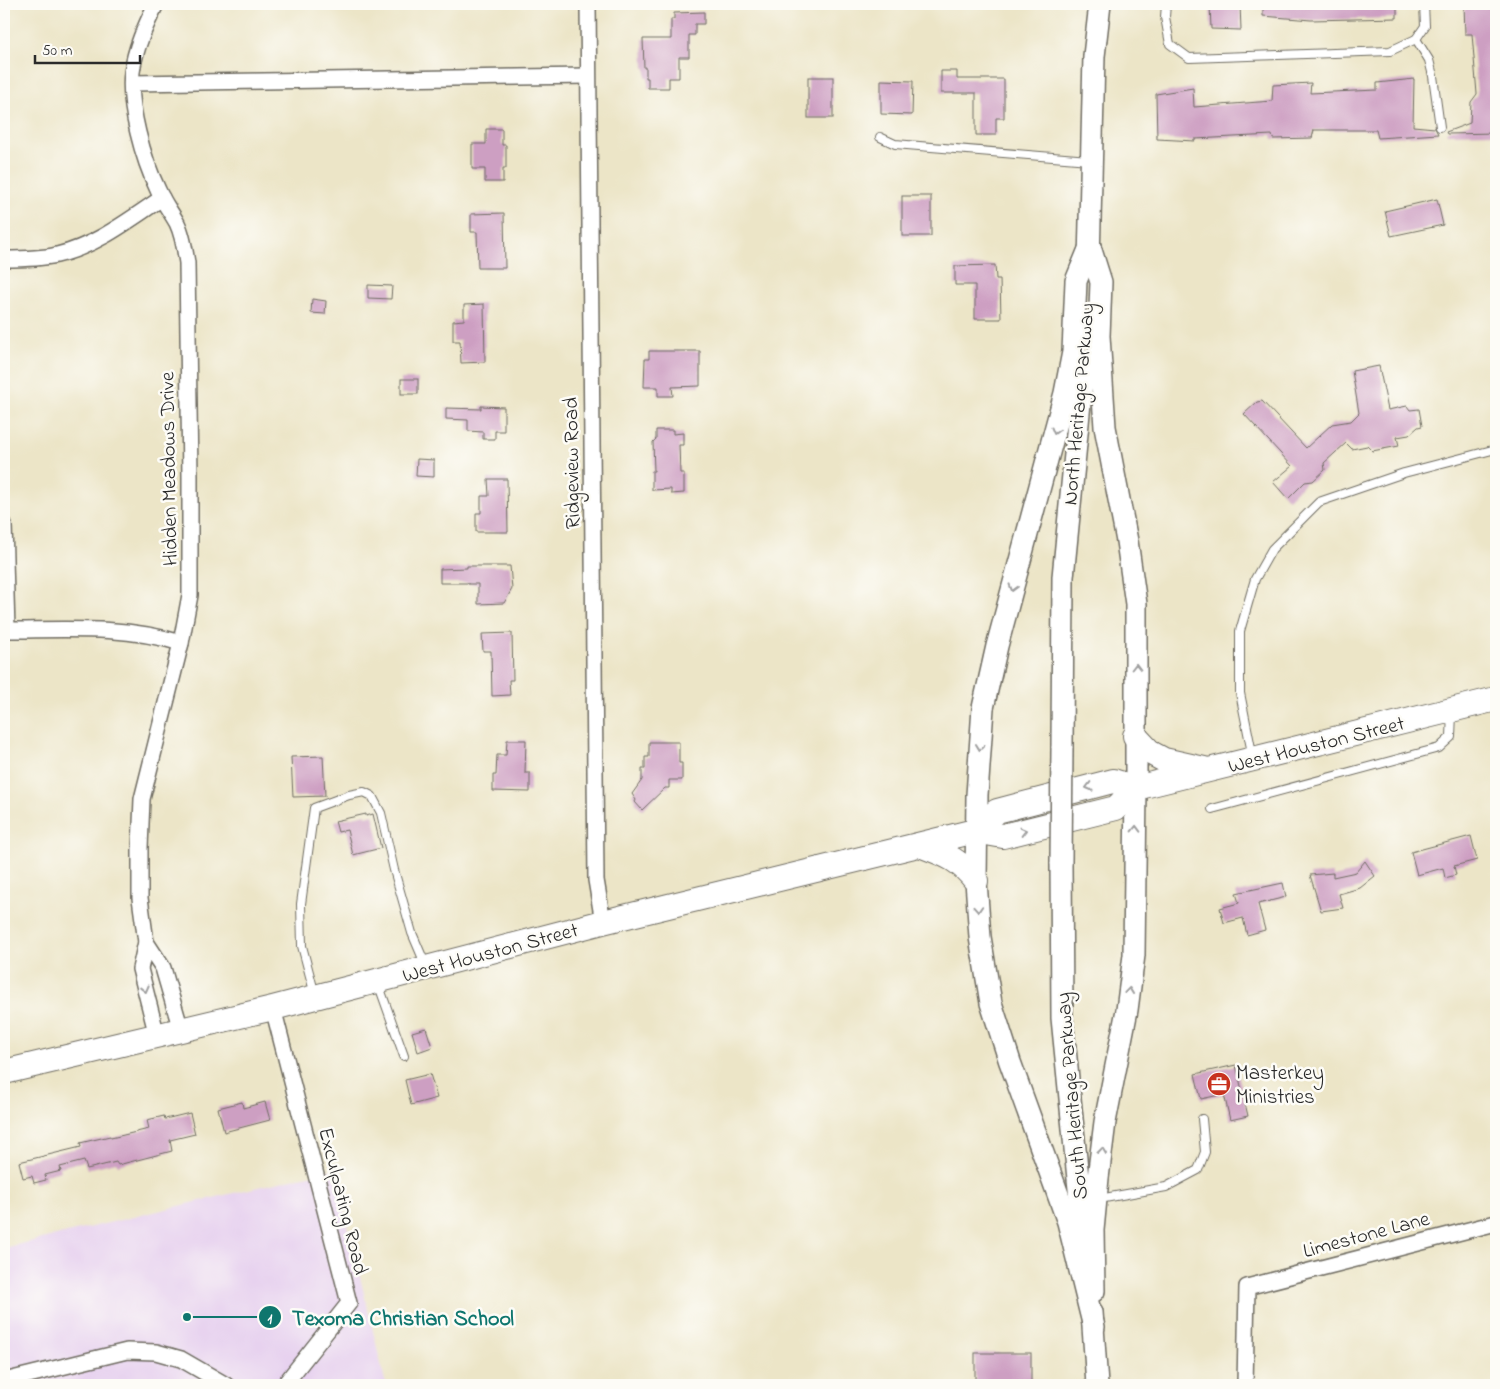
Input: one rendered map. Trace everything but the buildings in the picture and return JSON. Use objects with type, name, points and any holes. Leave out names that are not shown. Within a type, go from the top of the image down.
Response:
[{"type":"main road","name":"North Heritage Parkway","points":[[1062,805],[1063,576],[1086,336],[1094,56],[1100,4]]},
{"type":"main road","points":[[1088,1202],[1127,1010],[1134,955],[1136,788],[1136,604],[1127,541],[1105,427],[1099,336],[1100,282],[1090,247]]},
{"type":"main road","points":[[1090,247],[1076,280],[1073,352],[1065,393],[997,646],[983,708],[975,831],[980,937],[991,1003],[1010,1062],[1068,1222],[1094,1327]]},
{"type":"main road","name":"West Houston Street","points":[[4,1072],[273,1008],[603,922],[975,831],[1003,836],[1116,808],[1136,788],[1496,698]]},
{"type":"main road","points":[[1136,736],[1151,753],[1164,760],[1211,770]]},
{"type":"main road","name":"South Heritage Parkway","points":[[1062,805],[1062,1018],[1088,1202],[1096,1385]]},
{"type":"main road","points":[[920,845],[954,858],[965,867],[976,881]]},
{"type":"street","name":"Hidden Meadows Drive","points":[[156,4],[142,35],[132,72],[132,83],[137,127],[148,166],[162,198],[177,223],[187,263],[190,595],[181,643],[142,799],[140,898],[146,942],[140,969],[157,1036]]},
{"type":"street","name":"Ridgeview Road","points":[[588,4],[596,880],[603,922]]},
{"type":"street","points":[[132,83],[588,76]]},
{"type":"street","points":[[4,259],[57,255],[76,248],[115,229],[162,198]]},
{"type":"street","points":[[4,524],[5,630],[102,629],[150,634],[181,643]]},
{"type":"street","name":"Hidden Meadows Drive","points":[[146,942],[163,968],[181,1030]]},
{"type":"street","name":"Exculpating Road","points":[[273,1008],[349,1303],[284,1385]]},
{"type":"street","name":"Limestone Lane","points":[[1245,1385],[1247,1287],[1496,1223]]},
{"type":"street","points":[[4,1381],[32,1380],[127,1351],[156,1352],[181,1359],[226,1385]]},
{"type":"lane","points":[[1166,4],[1165,17],[1170,44],[1189,58],[1390,51],[1416,39],[1425,26],[1424,4]]},
{"type":"lane","points":[[1416,39],[1429,60],[1440,127]]},
{"type":"lane","points":[[880,137],[895,144],[1091,160]]},
{"type":"lane","points":[[1253,760],[1240,693],[1240,631],[1255,579],[1272,549],[1319,502],[1404,473],[1496,449]]},
{"type":"lane","points":[[1212,809],[1439,748],[1451,737],[1452,710]]},
{"type":"lane","points":[[316,997],[302,946],[301,904],[312,816],[314,808],[349,795],[364,792],[372,796],[381,813],[394,870],[412,933],[427,968]]},
{"type":"lane","points":[[377,981],[404,1056]]},
{"type":"lane","points":[[1088,1202],[1166,1186],[1198,1170],[1205,1152],[1202,1119]]},
{"type":"shaded area","points":[[334,1169],[386,1385],[4,1385],[4,1248]]},
{"type":"place","name":"Masterkey Ministries","points":[[1219,1084]]},
{"type":"place","name":"Texoma Christian School","points":[[187,1317]]}]
